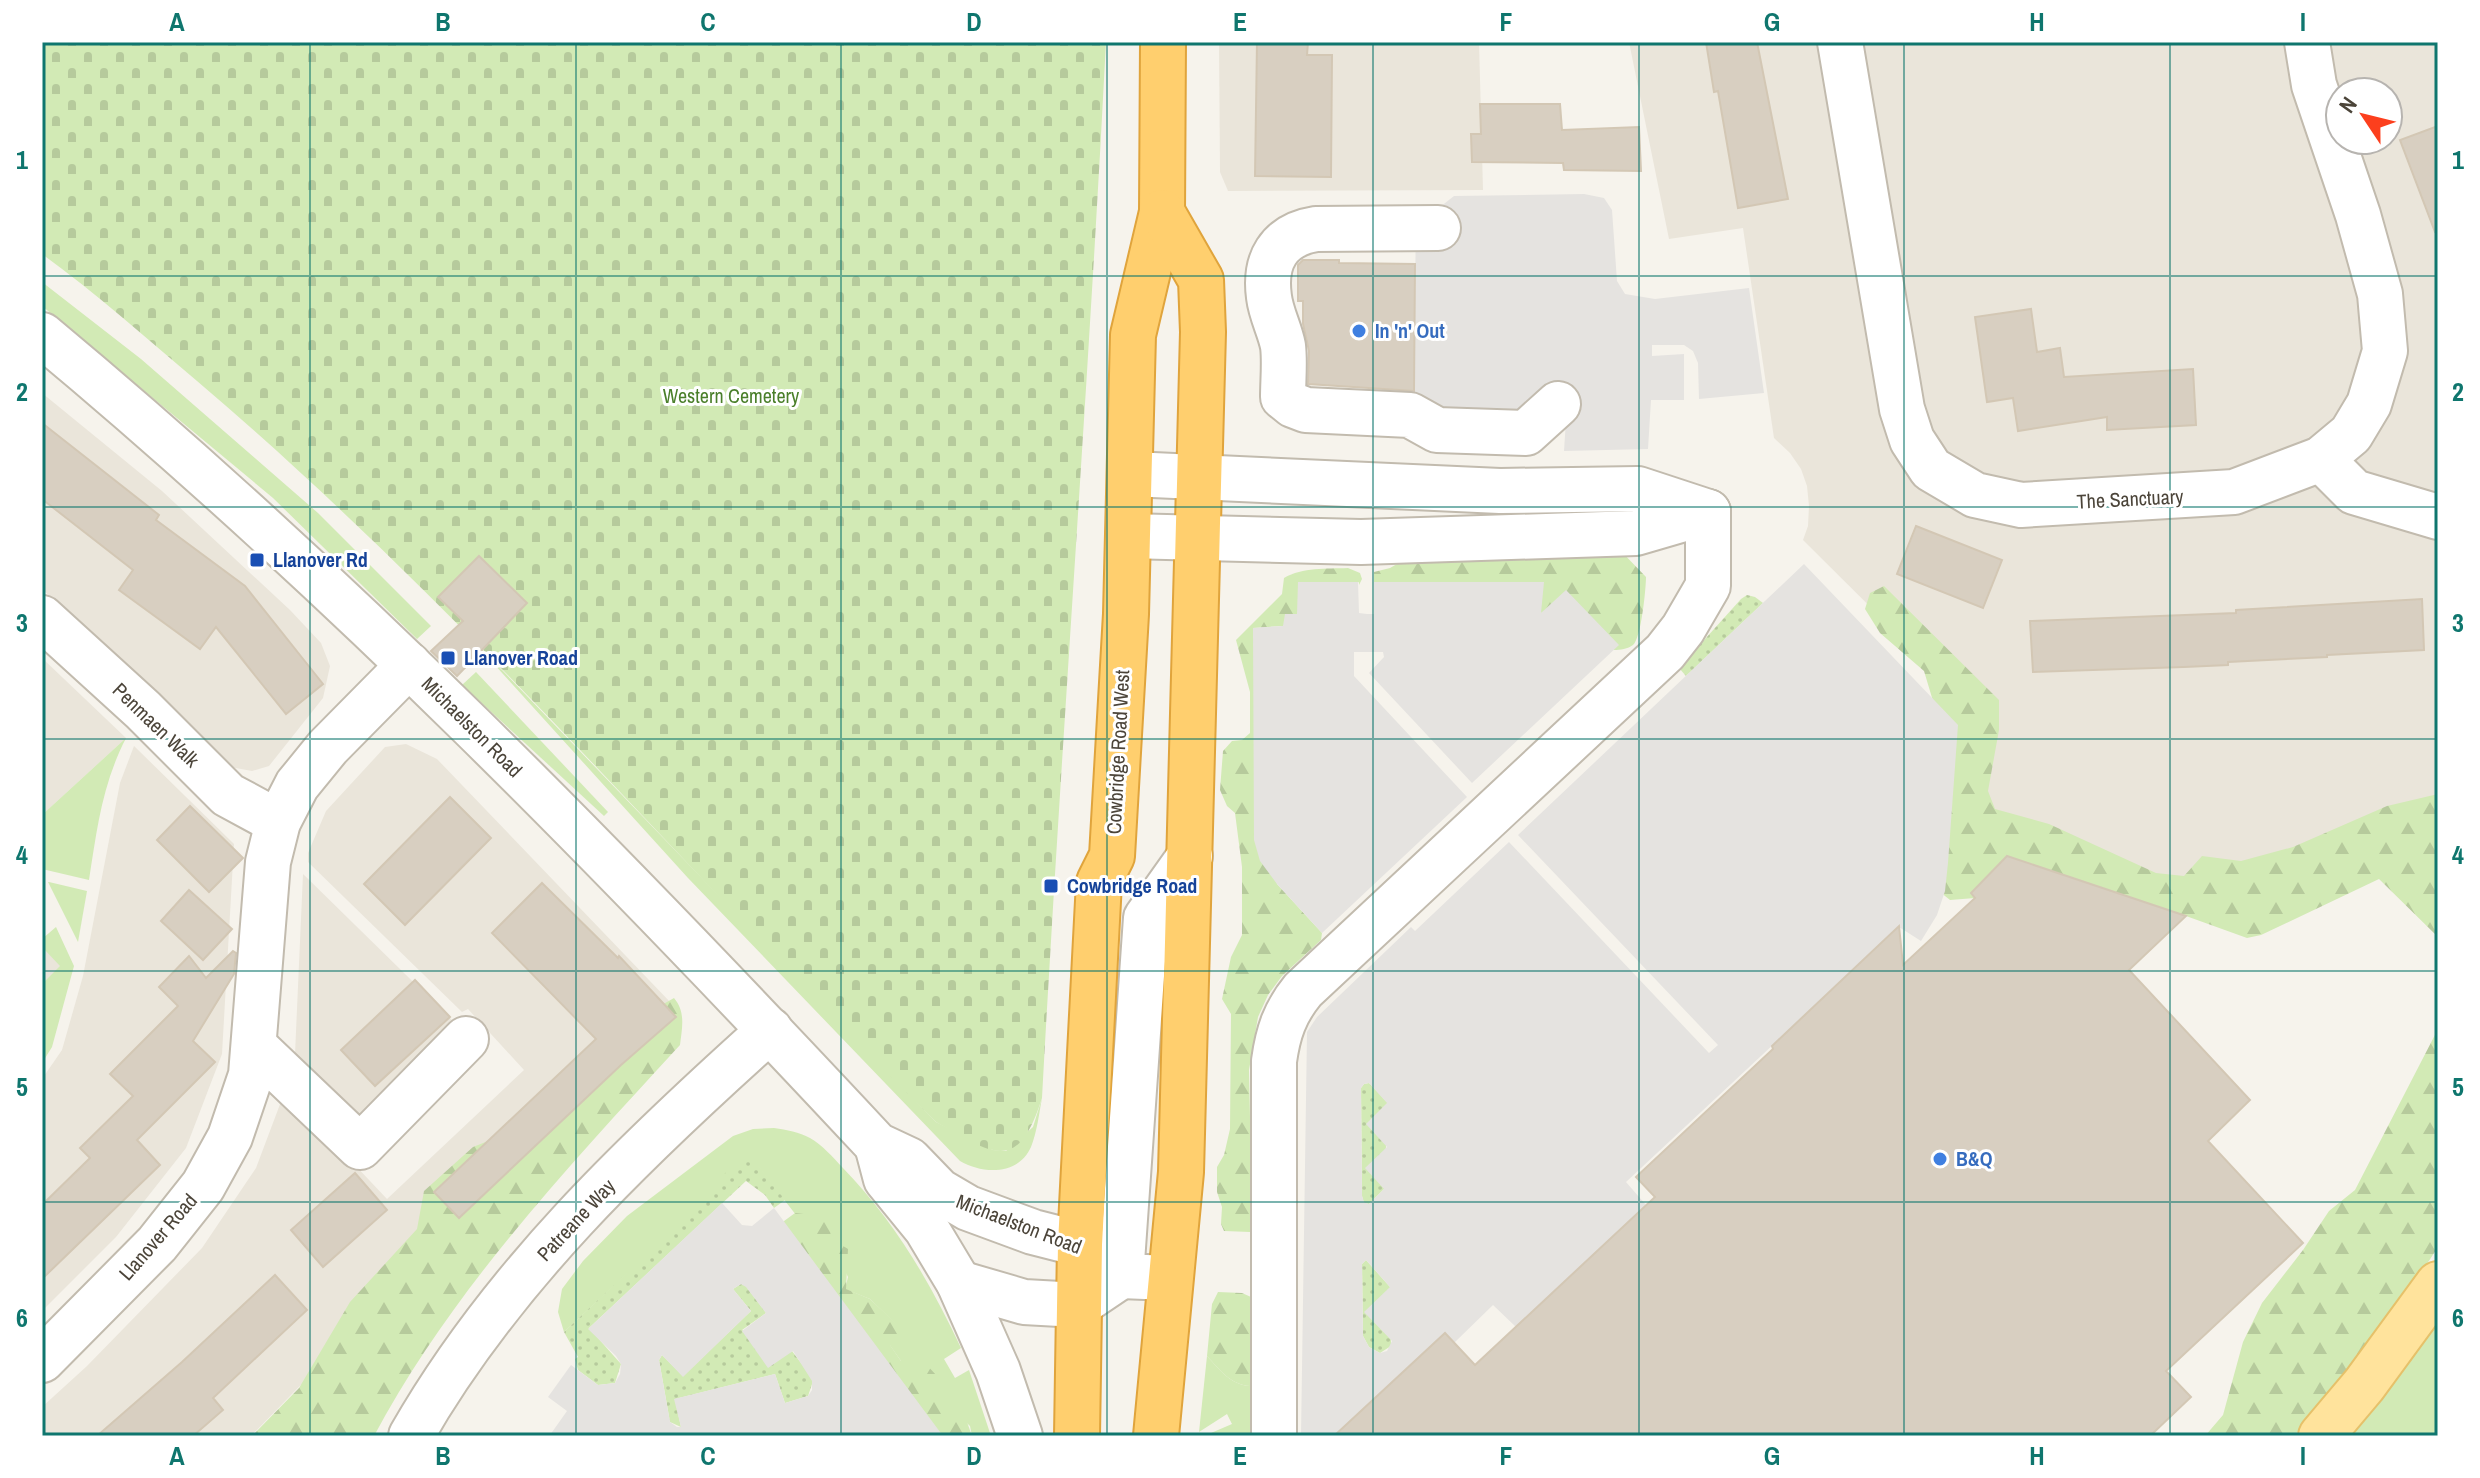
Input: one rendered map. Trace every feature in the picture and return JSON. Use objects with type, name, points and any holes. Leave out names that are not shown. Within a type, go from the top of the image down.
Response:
[{"type":"highway","name":"Cowbridge Road West","points":[[1077,1436],[1080,1244],[1099,882],[1112,856],[1131,474],[1133,335],[1162,212],[1163,42]]},
{"type":"highway","points":[[1156,1436],[1181,1172],[1196,538],[1203,384],[1201,280],[1162,212]]},
{"type":"main road","points":[[2321,1436],[2364,1385],[2438,1284]]},
{"type":"street","name":"The Sanctuary","points":[[1840,42],[1902,409],[1912,440],[1931,469],[1975,495],[2021,505],[2234,492],[2321,459],[2351,434],[2369,404],[2385,351],[2380,294],[2358,215],[2314,85],[2307,42]]},
{"type":"street","points":[[1438,228],[1316,229],[1299,232],[1283,243],[1271,258],[1269,299],[1283,348],[1283,397],[1306,410],[1410,415],[1437,430],[1526,433],[1558,404]]},
{"type":"street","name":"Michaelston Road","points":[[42,335],[141,417],[257,520],[409,665],[545,799],[770,1030],[877,1145],[909,1160],[939,1191],[968,1208],[1033,1232],[1080,1244],[1121,1276]]},
{"type":"street","points":[[2321,459],[2354,492],[2438,517]]},
{"type":"street","points":[[1131,474],[1500,491],[1638,489],[1708,512]]},
{"type":"street","points":[[1128,536],[1361,542],[1636,533],[1708,512]]},
{"type":"street","points":[[1274,1436],[1274,1061],[1280,1024],[1303,990],[1665,652],[1683,629],[1708,586],[1708,512]]},
{"type":"street","name":"Penmaen Walk","points":[[42,618],[143,710],[228,795],[278,822]]},
{"type":"street","name":"Llanover Road","points":[[42,1360],[157,1244],[203,1186],[230,1137],[251,1075],[268,862],[278,822],[297,785],[328,747],[409,665]]},
{"type":"street","points":[[1121,1276],[1146,918],[1190,856]]},
{"type":"street","name":"Patreane Way","points":[[411,1436],[491,1318],[569,1226],[674,1117],[770,1030]]},
{"type":"street","points":[[254,1046],[360,1147],[466,1039]]},
{"type":"street","name":"Michaelston Road","points":[[877,1145],[886,1179],[926,1228],[959,1283],[998,1371],[1020,1436]]},
{"type":"street","points":[[959,1283],[1024,1302],[1078,1305],[1121,1276],[1170,1278]]},
{"type":"shaded area","points":[[1219,42],[1479,42],[1483,190],[1228,191],[1220,172]]},
{"type":"shaded area","points":[[1629,42],[2438,42],[2438,850],[2225,900],[1974,820],[1980,716],[1803,540],[1808,526],[1807,486],[1801,469],[1790,453],[1774,438],[1743,228],[1669,239]]},
{"type":"shaded area","points":[[1584,194],[1604,198],[1612,210],[1617,281],[1625,294],[1655,299],[1749,288],[1764,393],[1699,399],[1698,363],[1693,351],[1684,345],[1652,345],[1652,356],[1684,354],[1684,400],[1651,400],[1648,449],[1564,451],[1566,420],[1475,421],[1426,404],[1414,393],[1416,210],[1435,211],[1454,196]]},
{"type":"shaded area","points":[[42,393],[162,491],[290,610],[321,643],[330,666],[323,698],[269,766],[252,771],[225,766],[142,680],[42,589]]},
{"type":"shaded area","points":[[1804,564],[1958,725],[1945,891],[1937,915],[1921,941],[1899,927],[1626,1182],[1646,1205],[1516,1327],[1493,1305],[1454,1343],[1445,1333],[1334,1436],[1301,1436],[1307,1032],[1317,1017],[1411,927],[1415,931],[1509,842],[1709,1053],[1718,1045],[1518,835]],"holes":[[[1369,1083],[1387,1103],[1366,1124],[1387,1147],[1365,1168],[1384,1189],[1369,1204],[1364,1202],[1362,1196],[1361,1088]],[[1366,1260],[1390,1287],[1364,1312],[1392,1341],[1387,1351],[1380,1353],[1369,1347],[1363,1336],[1362,1264]]]},
{"type":"shaded area","points":[[1298,582],[1358,582],[1359,613],[1374,614],[1374,582],[1544,582],[1541,613],[1566,590],[1619,645],[1472,783],[1369,673],[1384,657],[1383,652],[1354,652],[1354,676],[1467,797],[1322,933],[1260,861],[1254,840],[1253,628],[1283,626],[1285,614],[1297,614]]},
{"type":"shaded area","points":[[42,658],[126,738],[42,815]]},
{"type":"shaded area","points":[[406,744],[437,759],[672,1004],[251,1436],[42,1436],[42,1407],[87,1366],[202,1248],[256,1168],[285,1091],[387,1199],[524,1070],[468,1009],[462,1012],[308,862],[308,853],[326,811],[385,747]]},
{"type":"shaded area","points":[[134,746],[234,844],[222,1054],[186,1148],[116,1237],[42,1311],[42,1079],[62,1050],[83,976],[120,783]]},
{"type":"shaded area","points":[[303,874],[454,1022],[356,1120],[295,1054]]},
{"type":"shaded area","points":[[42,947],[61,966],[42,984]]},
{"type":"shaded area","points":[[722,1203],[742,1225],[752,1226],[774,1208],[943,1436],[550,1435],[567,1411],[548,1397],[571,1365],[598,1385],[615,1383],[620,1374],[621,1364],[616,1356],[588,1329]],"holes":[[[741,1284],[766,1313],[742,1331],[768,1368],[793,1351],[812,1381],[812,1390],[808,1396],[785,1403],[775,1374],[674,1399],[681,1427],[677,1427],[670,1422],[659,1360],[662,1355],[683,1377],[751,1311],[733,1289]]]},
{"type":"green space","name":"Western Cemetery","points":[[42,42],[1106,42],[1042,1098],[1033,1122],[1013,1148],[1002,1151],[989,1149],[936,1122],[390,557],[197,381],[42,254]]},
{"type":"green space","points":[[42,282],[141,359],[318,513],[431,626],[417,639],[273,498],[42,306]]},
{"type":"green space","points":[[1619,549],[1646,577],[1636,641],[1629,647],[1614,650],[1558,604],[1541,613],[1389,582],[1374,582],[1374,572],[1390,568],[1411,556]]},
{"type":"green space","points":[[1348,568],[1360,573],[1362,579],[1359,585],[1359,582],[1297,614],[1283,626],[1253,628],[1277,884],[1322,933],[1321,940],[1282,976],[1268,995],[1258,1017],[1249,1070],[1251,1164],[1256,1185],[1250,1232],[1224,1231],[1217,1192],[1217,1167],[1224,1155],[1230,1129],[1231,1014],[1222,999],[1231,957],[1242,935],[1242,867],[1235,813],[1227,806],[1220,790],[1223,751],[1232,741],[1242,740],[1250,733],[1250,692],[1236,640],[1282,594],[1284,578],[1307,570]]},
{"type":"green space","points":[[1884,586],[1999,700],[1999,730],[1988,791],[1995,809],[2049,824],[2156,873],[2184,876],[2202,856],[2241,861],[2293,847],[2387,806],[2438,794],[2438,937],[2379,879],[2261,935],[2247,938],[2186,916],[1971,893],[1975,898],[1950,900],[1940,892],[1936,711],[1924,671],[1880,633],[1865,609],[1870,593]]},
{"type":"green space","points":[[1747,595],[1763,603],[1686,676],[1679,668]]},
{"type":"green space","points":[[454,620],[936,1122],[993,1150],[1006,1151],[1033,1127],[1042,1098],[1035,1135],[1025,1156],[1009,1168],[999,1170],[979,1168],[960,1161],[688,878]]},
{"type":"green space","points":[[476,672],[608,812],[604,816],[462,685]]},
{"type":"green space","points":[[126,738],[106,790],[89,880],[42,869],[42,815]]},
{"type":"green space","points":[[48,882],[87,891],[78,942]]},
{"type":"green space","points":[[56,927],[74,966],[52,1047],[42,1063],[42,984],[60,966],[42,947],[42,939]]},
{"type":"green space","points":[[674,998],[682,1015],[680,1045],[555,1184],[476,1280],[405,1382],[374,1436],[252,1436],[299,1388],[350,1302],[417,1229],[424,1191],[473,1147],[533,1123],[651,1011]]},
{"type":"green space","points":[[2438,1029],[2438,1247],[2406,1296],[2334,1390],[2294,1436],[2205,1436],[2223,1415],[2243,1342],[2262,1303],[2329,1211],[2355,1190]]},
{"type":"green space","points":[[1369,1083],[1388,1103],[1384,1189],[1369,1204],[1364,1203],[1362,1196],[1361,1088]]},
{"type":"green space","points":[[774,1128],[802,1134],[823,1148],[861,1187],[894,1230],[937,1299],[961,1348],[944,1359],[955,1378],[969,1370],[991,1436],[972,1436],[970,1426],[901,1361],[889,1344],[900,1328],[870,1299],[845,1289],[848,1277],[829,1238],[796,1215],[758,1166],[749,1161],[564,1332],[558,1312],[562,1289],[583,1261],[627,1216],[733,1136],[753,1129]]},
{"type":"green space","points":[[749,1160],[758,1165],[785,1200],[774,1208],[765,1195],[746,1181],[589,1328],[621,1364],[615,1383],[598,1385],[578,1370],[575,1359],[578,1357],[564,1332],[713,1192],[726,1172]]},
{"type":"green space","points":[[795,1213],[821,1216],[831,1231],[830,1238],[848,1249],[846,1289],[870,1299],[901,1328],[890,1345],[901,1361],[924,1362],[937,1376],[934,1391],[947,1402],[962,1408],[972,1436],[916,1436],[780,1224]]},
{"type":"green space","points":[[1366,1260],[1390,1287],[1391,1346],[1380,1353],[1369,1347],[1363,1336],[1362,1264]]},
{"type":"green space","points":[[741,1284],[746,1286],[766,1313],[742,1330],[792,1351],[813,1381],[808,1396],[785,1403],[775,1374],[675,1399],[681,1427],[670,1422],[659,1360],[662,1355],[683,1376],[751,1311],[733,1289]]},
{"type":"green space","points":[[1218,1292],[1242,1293],[1251,1297],[1259,1315],[1257,1378],[1250,1386],[1231,1380],[1207,1356],[1212,1304]]},
{"type":"green space","points":[[2438,1318],[2438,1436],[2344,1436]]},
{"type":"green space","points":[[1207,1356],[1231,1380],[1250,1386],[1252,1436],[1204,1436],[1232,1424],[1227,1414],[1199,1432]]},
{"type":"building","points":[[1257,42],[1308,42],[1307,55],[1332,55],[1331,177],[1255,176]]},
{"type":"building","points":[[1706,42],[1757,42],[1788,199],[1738,208],[1718,91],[1714,92]]},
{"type":"building","points":[[1480,104],[1560,104],[1562,130],[1639,127],[1641,171],[1564,170],[1563,163],[1472,162],[1471,134],[1481,134]]},
{"type":"building","points":[[2438,126],[2438,231],[2435,232],[2404,151],[2404,139]]},
{"type":"building","points":[[1303,260],[1415,264],[1414,391],[1308,384],[1309,351],[1303,324],[1303,301],[1298,301],[1298,265]]},
{"type":"building","points":[[2031,309],[2037,352],[2060,348],[2064,377],[2193,369],[2196,425],[2107,430],[2107,417],[2018,431],[2013,398],[1987,402],[1975,317]]},
{"type":"building","points":[[42,423],[159,515],[156,520],[245,586],[323,684],[286,714],[216,627],[200,649],[119,590],[133,570],[42,499]]},
{"type":"building","points":[[1916,526],[2002,560],[1983,608],[1897,574]]},
{"type":"building","points":[[479,556],[527,603],[457,676],[431,651],[463,621],[438,597]]},
{"type":"building","points":[[2422,599],[2424,650],[2228,662],[2228,665],[2033,672],[2030,621],[2236,613],[2236,610]]},
{"type":"building","points":[[450,797],[491,838],[405,925],[364,884]]},
{"type":"building","points":[[190,806],[243,858],[209,892],[157,840]]},
{"type":"building","name":"B&Q","points":[[2007,856],[2186,916],[2129,970],[2250,1100],[2208,1141],[2303,1243],[2166,1371],[2191,1397],[2150,1436],[1334,1436],[1445,1333],[1475,1365],[1655,1197],[1636,1177],[1773,1049],[1772,1046],[1899,926],[1903,965],[1975,898],[1971,893]]},
{"type":"building","points":[[542,883],[619,956],[676,1017],[459,1218],[434,1192],[596,1039],[492,933]]},
{"type":"building","points":[[189,890],[232,929],[203,960],[161,921]]},
{"type":"building","points":[[233,951],[236,953],[234,974],[193,1041],[215,1062],[137,1140],[160,1165],[42,1279],[42,1205],[90,1158],[80,1148],[133,1096],[110,1074],[178,1006],[159,987],[189,956],[206,978]]},
{"type":"building","points":[[415,980],[450,1017],[375,1086],[341,1050]]},
{"type":"building","points":[[355,1173],[387,1210],[323,1267],[291,1230]]},
{"type":"building","points":[[275,1275],[307,1310],[213,1398],[223,1410],[193,1436],[97,1436],[182,1362]]},
{"type":"place","name":"In 'n' Out","points":[[1359,331]]},
{"type":"place","name":"Llanover Rd","points":[[257,560]]},
{"type":"place","name":"Llanover Road","points":[[448,658]]},
{"type":"place","name":"Cowbridge Road","points":[[1051,886]]},
{"type":"place","name":"B&Q","points":[[1940,1159]]}]
